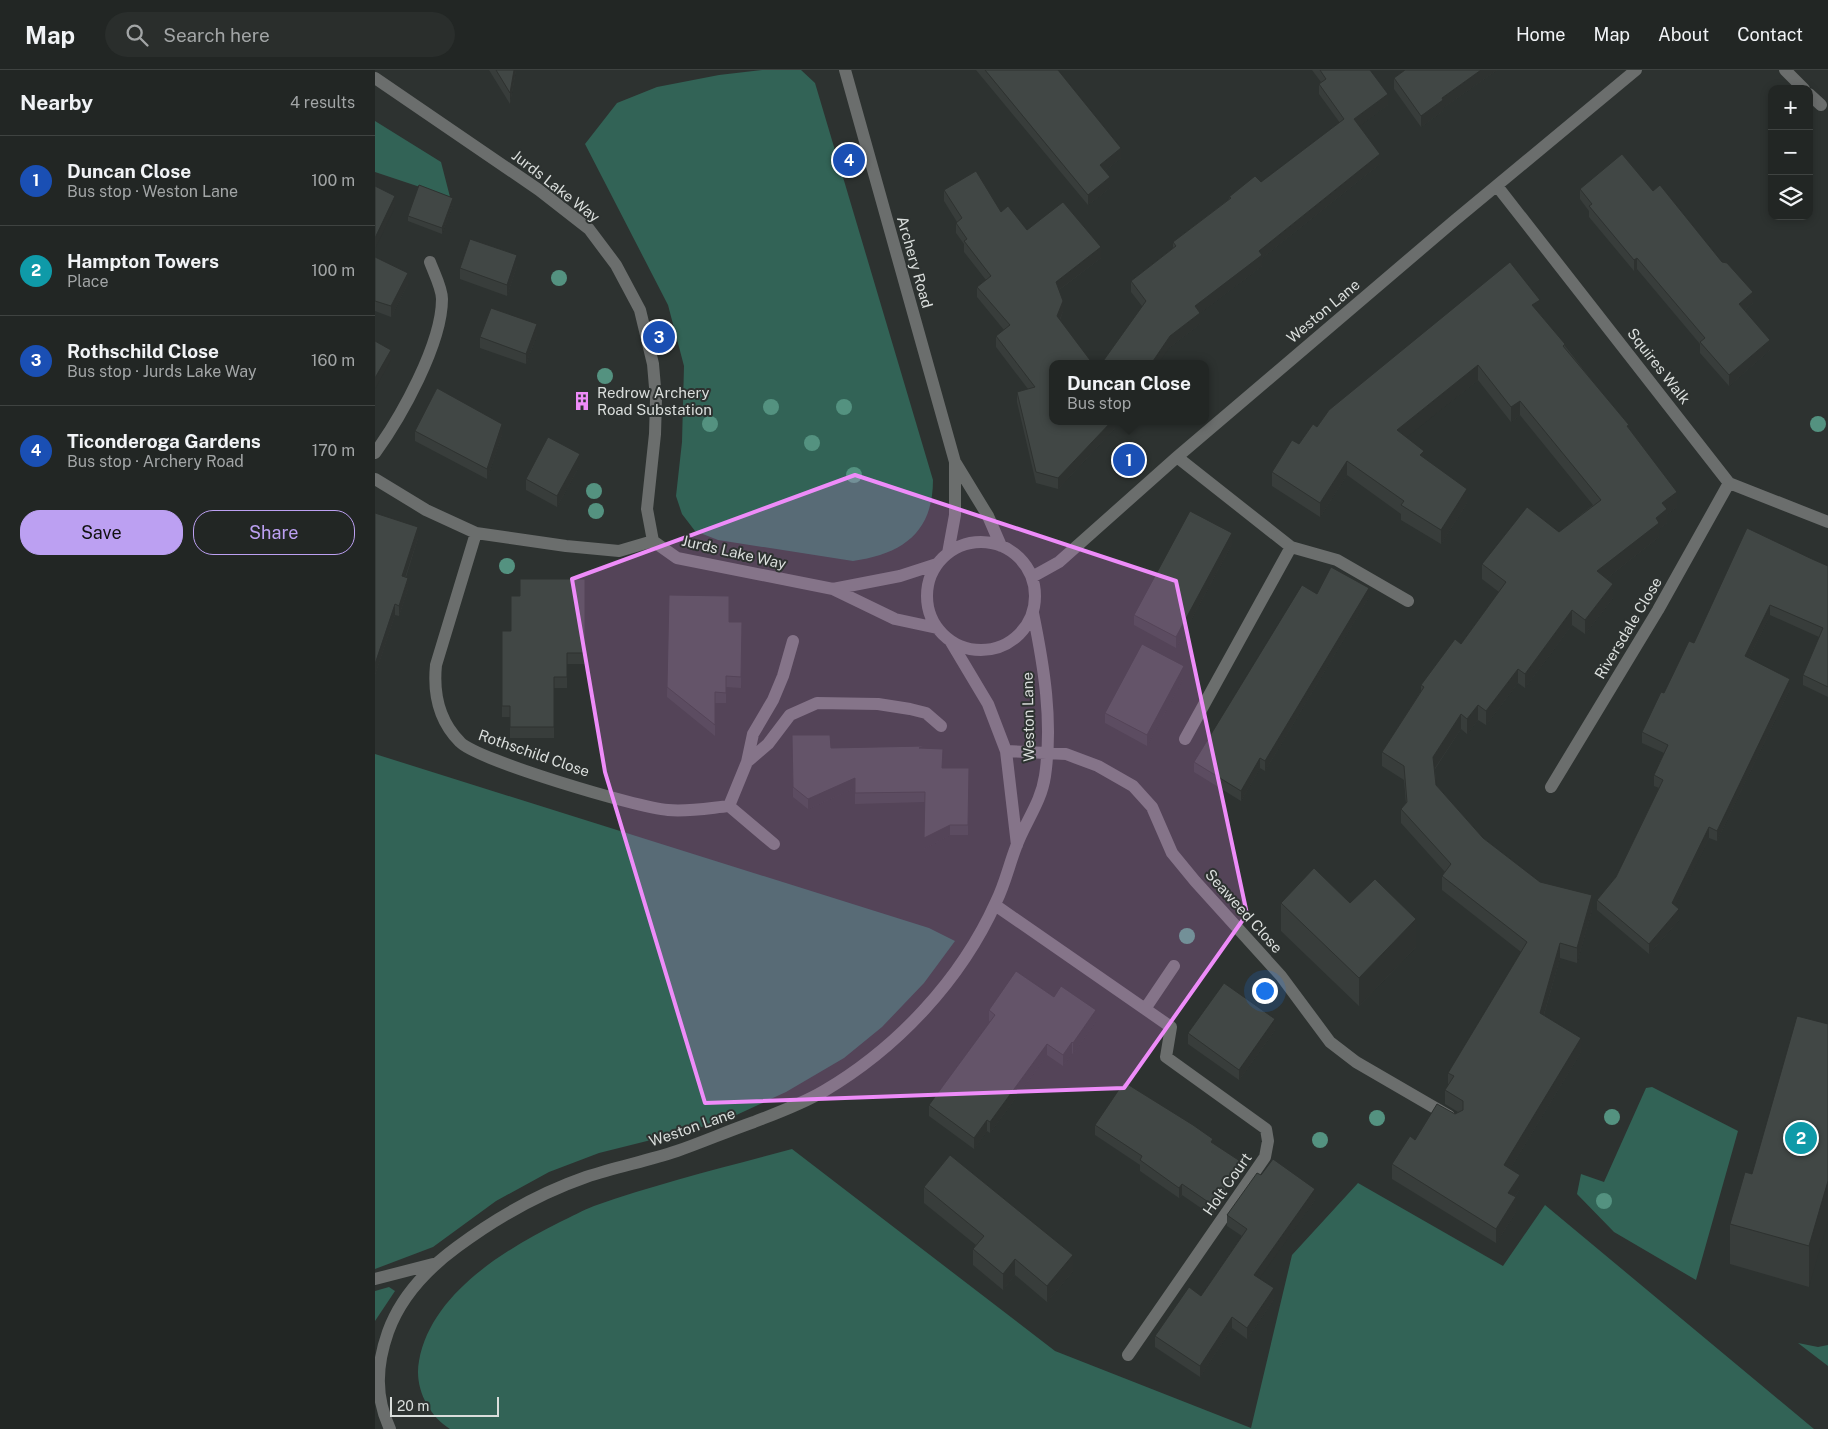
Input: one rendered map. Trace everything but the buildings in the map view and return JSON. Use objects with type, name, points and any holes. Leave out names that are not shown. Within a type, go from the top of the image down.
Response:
[{"type":"street","name":"Archery Road","points":[[845,70],[955,462],[955,515],[949,553]]},
{"type":"street","name":"Weston Lane","points":[[1032,577],[1059,562],[1177,458],[1636,70]]},
{"type":"street","points":[[1785,70],[1800,85]]},
{"type":"street","name":"Jurds Lake Way","points":[[375,78],[539,190],[589,229],[615,265],[640,310],[653,364],[656,399],[655,434],[647,509],[653,542],[677,558],[833,589],[895,619],[937,628]]},
{"type":"street","points":[[1813,98],[1821,105]]},
{"type":"street","name":"Squires Walk","points":[[1497,186],[1729,483]]},
{"type":"street","points":[[375,453],[396,424],[438,335],[442,297],[430,262]]},
{"type":"street","points":[[1177,458],[1291,548],[1337,560],[1408,601]]},
{"type":"street","name":"Archery Road","points":[[955,462],[988,516],[1001,546]]},
{"type":"street","points":[[375,479],[426,510],[476,533],[566,546],[619,550],[653,542]]},
{"type":"street","points":[[1729,483],[1828,522]]},
{"type":"street","name":"Riversdale Close","points":[[1551,787],[1658,610],[1729,483]]},
{"type":"street","name":"Rothschild Close","points":[[476,533],[436,665],[435,677],[439,710],[446,726],[461,744],[511,766],[639,806],[668,810],[729,806]]},
{"type":"street","points":[[975,543],[1001,546],[1025,564],[1032,577],[1035,590],[1033,613],[1021,633],[1008,644],[999,648],[983,651],[966,648],[951,642],[937,628],[929,612],[926,595],[931,574],[937,564],[949,553],[962,546],[975,543]]},
{"type":"street","points":[[1185,739],[1291,548]]},
{"type":"street","name":"Jurds Lake Way","points":[[833,589],[891,579],[937,564]]},
{"type":"street","name":"Weston Lane","points":[[390,1429],[379,1412],[377,1384],[380,1354],[392,1321],[406,1296],[433,1264],[481,1229],[532,1200],[585,1177],[678,1151],[772,1115],[820,1093],[856,1071],[906,1029],[947,982],[978,936],[995,905],[1017,845],[1040,800],[1047,752],[1044,665],[1033,613]]},
{"type":"street","points":[[774,844],[729,806],[747,762],[753,734],[773,700],[793,641]]},
{"type":"street","name":"Weston Lane","points":[[951,642],[988,704],[1006,750],[1017,845]]},
{"type":"street","points":[[747,762],[768,744],[790,716],[817,703],[878,704],[910,709],[926,713],[941,726]]},
{"type":"street","name":"Seaweed Close","points":[[1006,750],[1066,754],[1098,766],[1133,786],[1152,807],[1173,853],[1195,881],[1281,976],[1330,1042],[1356,1062],[1456,1120]]},
{"type":"street","name":"Holt Court","points":[[995,905],[1171,1027],[1166,1057],[1266,1129],[1268,1141],[1265,1157],[1128,1356]]},
{"type":"street","points":[[1145,1009],[1174,966]]},
{"type":"street","points":[[375,1279],[433,1264]]},
{"type":"highlighted area","points":[[855,475],[1176,581],[1247,914],[1124,1088],[705,1103],[605,772],[572,579]]},
{"type":"green space","points":[[762,70],[801,70],[815,83],[933,480],[932,498],[921,527],[900,546],[871,558],[853,561],[718,540],[695,531],[682,514],[676,496],[682,442],[684,366],[668,305],[585,144],[617,103],[657,87],[719,75]]},
{"type":"green space","points":[[375,121],[441,162],[450,197],[375,172]]},
{"type":"green space","points":[[375,754],[929,928],[955,941],[924,983],[882,1027],[844,1058],[786,1092],[732,1117],[695,1129],[599,1153],[549,1172],[496,1201],[433,1247],[375,1269]]},
{"type":"green space","points":[[1652,1087],[1738,1131],[1696,1280],[1614,1232],[1577,1194],[1581,1174],[1604,1182],[1646,1088]]},
{"type":"green space","points":[[792,1149],[1055,1351],[1251,1428],[1292,1255],[1358,1183],[1503,1266],[1545,1205],[1814,1429],[450,1429],[429,1408],[421,1390],[418,1371],[426,1337],[438,1315],[454,1295],[494,1261],[538,1233],[594,1206],[668,1183]]},
{"type":"green space","points":[[389,1287],[395,1291],[375,1321],[375,1291]]},
{"type":"green space","points":[[1798,1343],[1818,1347],[1828,1345],[1828,1366]]},
{"type":"place","name":"Ticonderoga Gardens","points":[[849,160]]},
{"type":"place","name":"Rothschild Close","points":[[659,337]]},
{"type":"place","name":"Redrow Archery Road Substation","points":[[582,401]]},
{"type":"place","name":"Duncan Close","points":[[1129,460]]},
{"type":"place","name":"Hampton Towers","points":[[1801,1138]]}]
